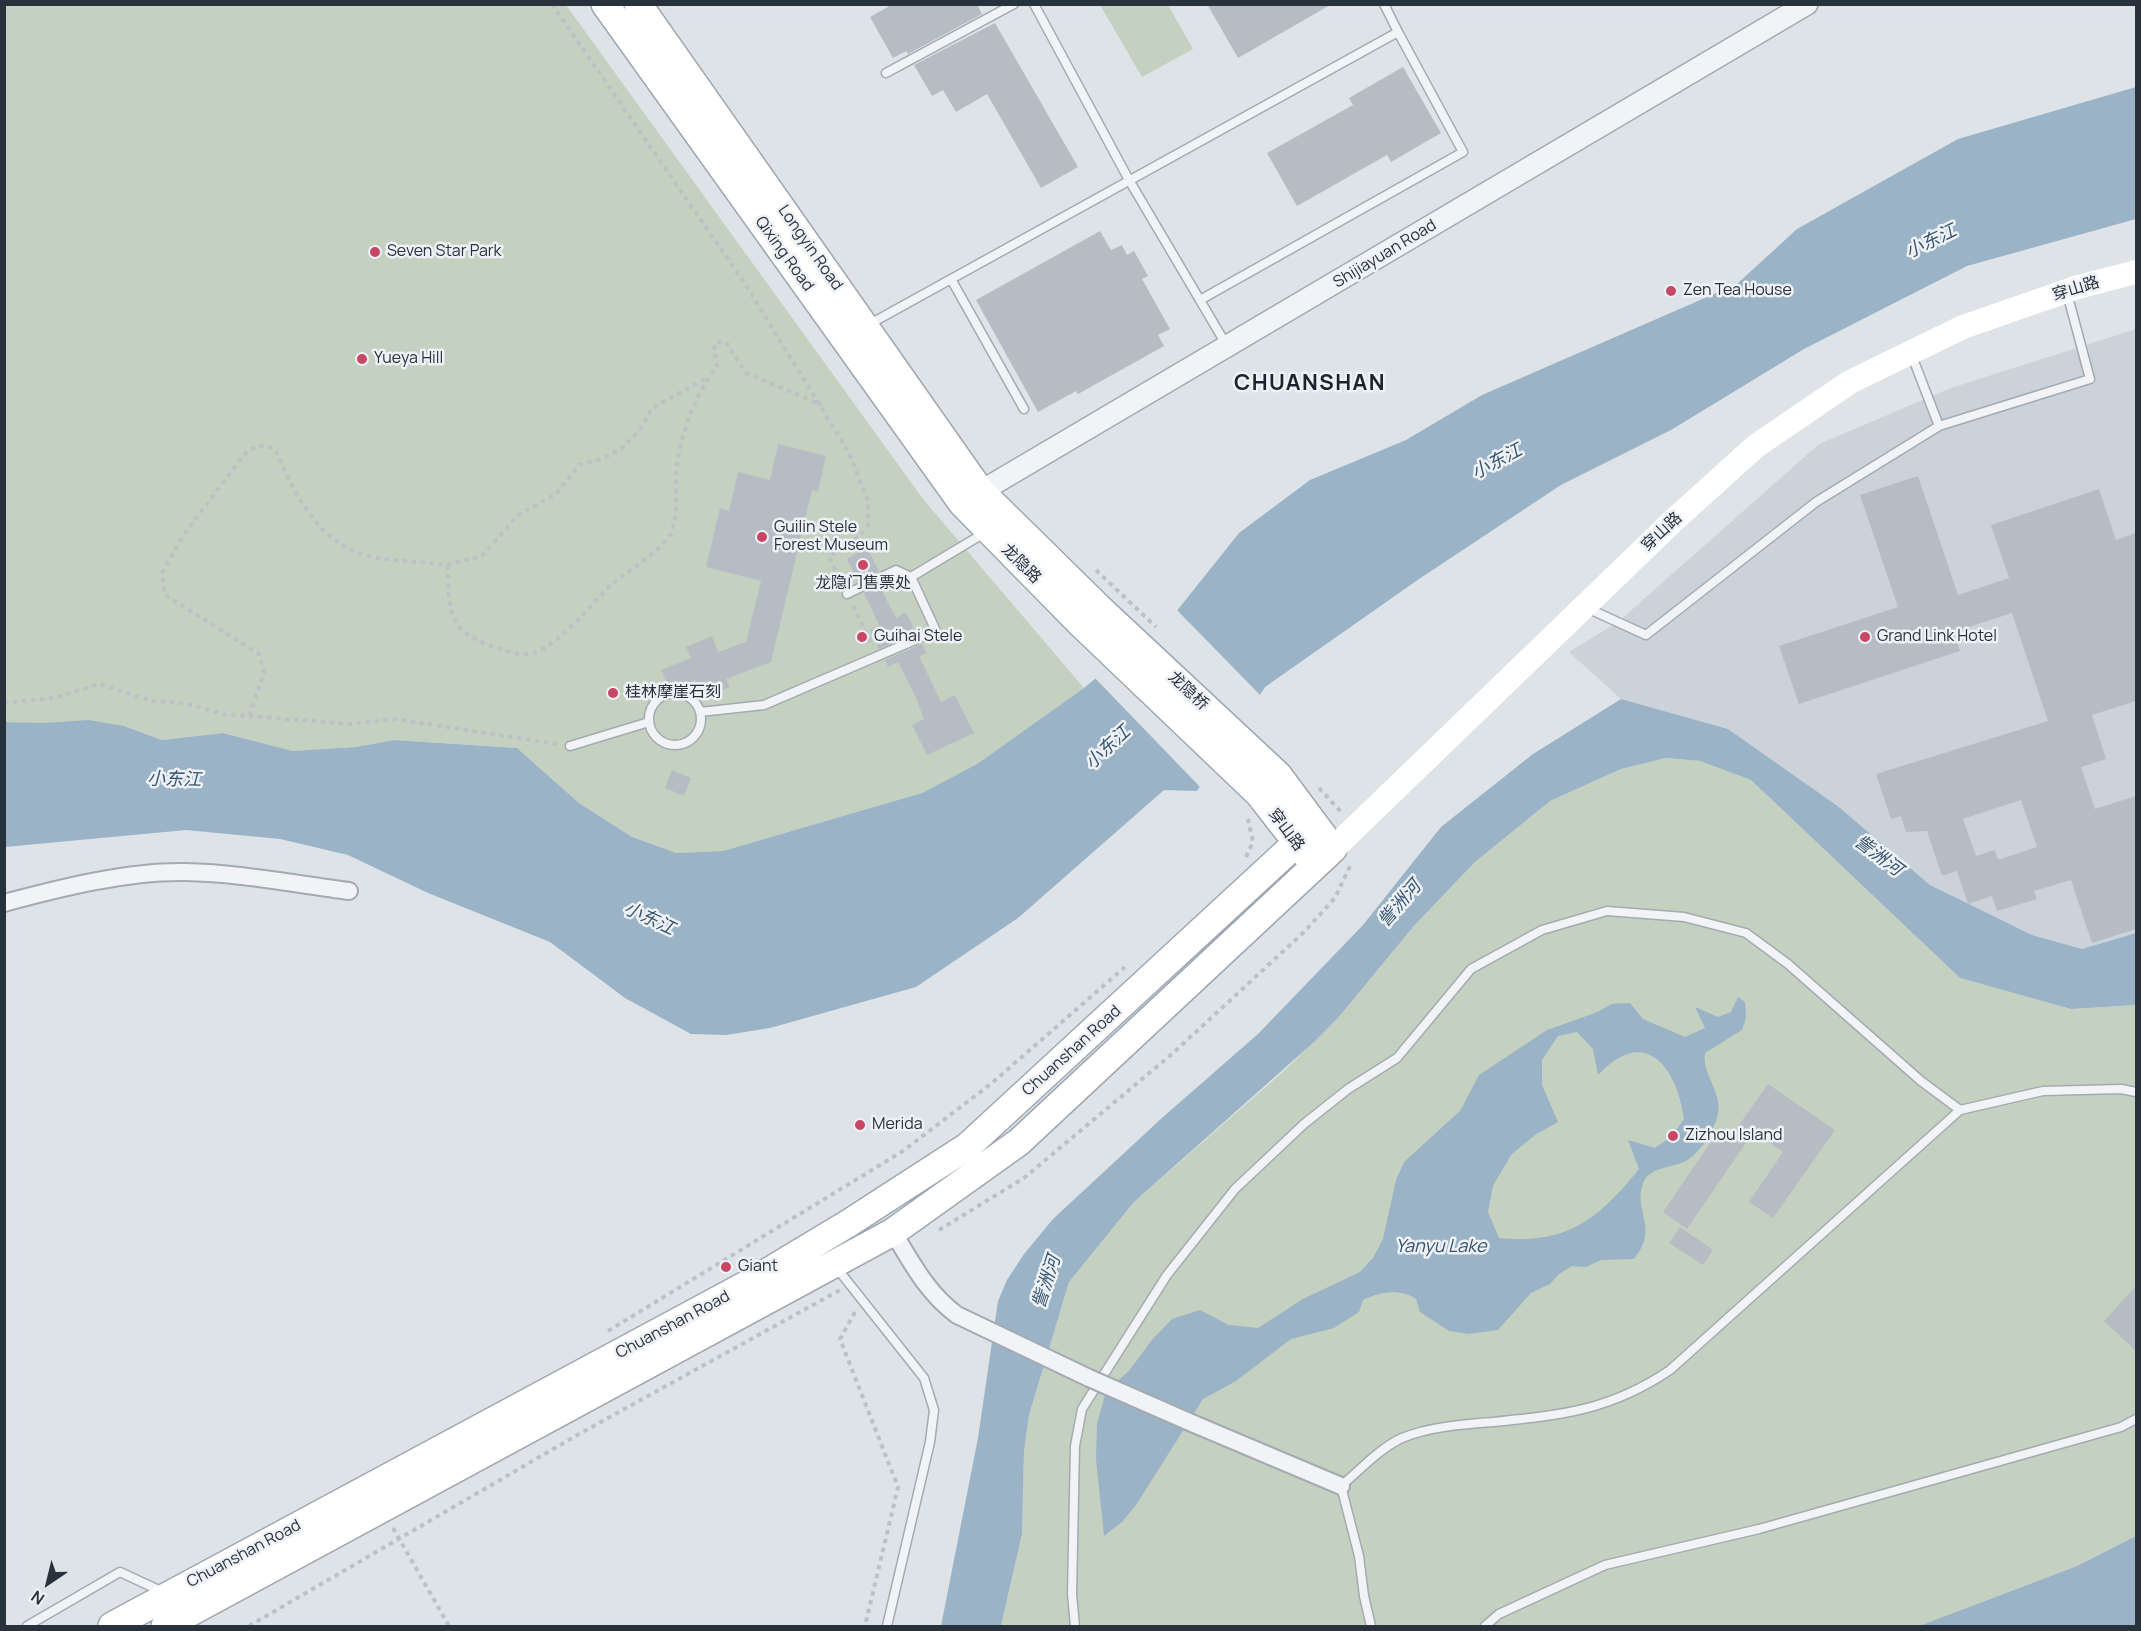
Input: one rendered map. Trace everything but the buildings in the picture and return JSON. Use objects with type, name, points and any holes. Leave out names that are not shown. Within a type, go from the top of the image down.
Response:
[{"type":"main road","name":"Qixing Road","points":[[605,4],[855,332]]},
{"type":"main road","name":"Longyin Road","points":[[638,4],[855,332],[972,497]]},
{"type":"main road","name":"穿山路","points":[[1278,776],[1306,835],[1323,857],[1673,520],[1756,446],[1850,382],[1963,327],[2067,291],[2136,272]]},
{"type":"main road","name":"龙隐路","points":[[972,497],[988,530],[1090,615]]},
{"type":"main road","name":"龙隐路","points":[[972,497],[1090,615]]},
{"type":"main road","name":"龙隐桥","points":[[1090,615],[1278,776]]},
{"type":"main road","name":"龙隐桥","points":[[1090,615],[1252,804]]},
{"type":"main road","name":"穿山路","points":[[1252,804],[1306,835]]},
{"type":"main road","name":"Chuanshan Road","points":[[112,1626],[746,1285],[849,1223],[968,1146],[1306,835]]},
{"type":"main road","name":"Chuanshan Road","points":[[165,1626],[893,1232],[1019,1142],[1323,857]]},
{"type":"street","name":"Shijiayuan Road","points":[[972,497],[1227,347],[1784,11],[1807,4]]},
{"type":"street","points":[[4,903],[65,887],[166,872],[206,873],[349,891]]},
{"type":"street","points":[[893,1232],[932,1295],[957,1315],[1053,1362],[1341,1486]]},
{"type":"lane","points":[[886,73],[1014,4]]},
{"type":"lane","points":[[1034,4],[1129,180],[1227,347]]},
{"type":"lane","points":[[1200,300],[1464,152],[1384,4]]},
{"type":"lane","points":[[855,332],[1398,32]]},
{"type":"lane","points":[[951,279],[1024,409]]},
{"type":"lane","points":[[1584,606],[1646,635],[1816,502],[1939,426],[2090,379],[2067,291]]},
{"type":"lane","points":[[1911,352],[1939,426]]},
{"type":"lane","points":[[911,577],[988,530]]},
{"type":"lane","points":[[700,712],[764,705],[936,631],[911,577],[896,570],[847,594]]},
{"type":"lane","points":[[673,693],[689,697],[700,712],[700,727],[696,734],[681,744],[664,742],[652,730],[649,722],[652,706],[658,699],[673,693]]},
{"type":"lane","points":[[570,746],[649,722]]},
{"type":"lane","points":[[1075,1626],[1072,1594],[1075,1446],[1082,1409],[1167,1275],[1235,1189],[1304,1124],[1348,1089],[1397,1058],[1471,969],[1542,930],[1607,911],[1684,916],[1746,933],[1788,964],[1921,1081],[1960,1110]]},
{"type":"lane","points":[[1371,1626],[1364,1596],[1359,1556],[1341,1486],[1402,1438],[1456,1425],[1538,1418],[1607,1404],[1642,1389],[1670,1370],[1960,1110],[2043,1091],[2121,1089],[2136,1092]]},
{"type":"lane","points":[[834,1265],[924,1378],[934,1410],[930,1442],[888,1626]]},
{"type":"lane","points":[[1485,1626],[1499,1614],[1605,1565],[1759,1529],[2110,1430],[2136,1419]]},
{"type":"lane","points":[[27,1626],[120,1572],[169,1594]]},
{"type":"path","points":[[552,4],[749,290],[822,405],[849,453],[868,501],[868,525],[860,536],[829,557],[878,656]]},
{"type":"path","points":[[249,716],[264,673],[259,654],[165,595],[162,573],[182,537],[242,457],[254,446],[264,444],[275,449],[288,479],[314,522],[339,542],[370,557],[447,565],[482,556],[518,514],[556,494],[579,465],[604,458],[623,447],[641,429],[652,408],[707,378],[717,368],[714,345],[720,340],[726,342],[746,373],[822,405]]},
{"type":"path","points":[[447,565],[450,615],[459,629],[474,639],[509,651],[531,654],[546,647],[611,585],[668,539],[675,519],[676,474],[687,426],[707,378]]},
{"type":"path","points":[[4,703],[54,698],[99,684],[152,701],[183,703],[227,715],[350,724],[395,720],[570,746]]},
{"type":"path","points":[[1243,864],[1253,842],[1250,823],[1252,804]]},
{"type":"path","points":[[601,1335],[903,1151],[992,1083],[1126,966]]},
{"type":"path","points":[[862,1300],[840,1339],[898,1487],[865,1626]]},
{"type":"path","points":[[382,1509],[449,1626]]},
{"type":"shaded area","name":"Grand Link Hotel","points":[[2136,329],[2136,933],[2082,949],[2032,935],[1930,885],[1839,807],[1728,729],[1621,699],[1569,652],[1618,622],[1819,444],[1951,388]]},
{"type":"green space","name":"Seven Star Park","points":[[4,5],[566,5],[923,499],[1084,688],[977,764],[922,793],[723,851],[676,853],[635,839],[579,803],[517,748],[394,740],[356,747],[293,751],[223,733],[162,740],[124,726],[5,722]]},
{"type":"green space","points":[[1100,5],[1168,5],[1193,49],[1142,77]]},
{"type":"green space","name":"Zizhou Island","points":[[1666,758],[1700,761],[1751,780],[1960,978],[2071,1009],[2136,1005],[2136,1536],[2077,1566],[1919,1626],[1001,1626],[1022,1534],[1024,1451],[1029,1415],[1069,1282],[1134,1202],[1284,1071],[1338,1018],[1413,927],[1474,863],[1550,801],[1621,769]]},
{"type":"water","name":"小东江","points":[[2136,87],[2136,219],[1967,266],[1804,349],[1671,430],[1561,485],[1419,579],[1265,687],[1197,791],[1164,790],[1018,918],[916,987],[770,1028],[726,1035],[691,1034],[625,998],[550,942],[428,893],[348,855],[280,839],[186,830],[5,847],[5,722],[43,723],[89,720],[124,726],[162,740],[223,733],[293,751],[356,747],[394,740],[517,748],[579,803],[632,837],[676,853],[723,851],[922,793],[977,764],[1084,688],[1176,612],[1239,533],[1310,480],[1406,440],[1482,395],[1737,284],[1797,229],[1958,139]]},
{"type":"water","name":"訾洲河","points":[[1621,699],[1728,729],[1839,807],[1930,885],[2032,935],[2082,949],[2136,933],[2136,1005],[2071,1009],[1960,978],[1751,780],[1700,761],[1666,758],[1621,769],[1550,801],[1474,863],[1413,927],[1338,1018],[1314,1042],[1134,1202],[1069,1282],[1029,1415],[1024,1451],[1022,1534],[1001,1626],[941,1626],[978,1438],[998,1301],[1007,1280],[1024,1254],[1053,1219],[1163,1117],[1258,1034],[1363,925],[1441,827],[1533,754]]},
{"type":"water","name":"Yanyu Lake","points":[[1738,997],[1745,1002],[1746,1018],[1742,1030],[1705,1053],[1706,1069],[1718,1101],[1717,1118],[1698,1151],[1684,1162],[1652,1172],[1644,1181],[1641,1201],[1646,1228],[1645,1237],[1634,1259],[1601,1260],[1586,1267],[1572,1266],[1559,1274],[1550,1284],[1531,1293],[1498,1330],[1468,1334],[1449,1331],[1420,1312],[1416,1299],[1403,1293],[1383,1293],[1363,1300],[1359,1312],[1334,1328],[1291,1339],[1236,1381],[1203,1399],[1136,1505],[1122,1522],[1104,1536],[1096,1459],[1097,1424],[1106,1391],[1129,1371],[1151,1341],[1172,1319],[1200,1310],[1229,1325],[1258,1328],[1303,1299],[1360,1272],[1373,1258],[1383,1239],[1396,1180],[1404,1162],[1460,1111],[1479,1075],[1547,1030],[1595,1013],[1612,1004],[1630,1003],[1643,1019],[1685,1037],[1705,1028],[1695,1007],[1718,1017],[1731,1012]],"holes":[[[1577,1032],[1593,1049],[1598,1075],[1615,1060],[1630,1053],[1644,1053],[1656,1058],[1674,1083],[1684,1119],[1672,1136],[1655,1148],[1628,1140],[1639,1169],[1609,1202],[1579,1225],[1562,1233],[1543,1237],[1499,1238],[1488,1212],[1493,1186],[1511,1155],[1535,1135],[1558,1122],[1542,1085],[1542,1060],[1558,1036]]]},
{"type":"water","points":[[2136,1536],[2136,1626],[1919,1626],[2077,1566]]},
{"type":"pier","points":[[1175,608],[1262,697],[1202,789],[1093,676]]},
{"type":"place","name":"Seven Star Park","points":[[375,252]]},
{"type":"place","name":"Zen Tea House","points":[[1671,291]]},
{"type":"place","name":"Yueya Hill","points":[[362,359]]},
{"type":"place","name":"Guilin Stele Forest Museum","points":[[762,537]]},
{"type":"place","name":"龙隐门售票处","points":[[863,565]]},
{"type":"place","name":"Guihai Stele","points":[[862,637]]},
{"type":"place","name":"Grand Link Hotel","points":[[1865,637]]},
{"type":"place","name":"桂林摩崖石刻","points":[[613,693]]},
{"type":"place","name":"Merida","points":[[860,1125]]},
{"type":"place","name":"Zizhou Island","points":[[1673,1136]]},
{"type":"place","name":"Giant","points":[[726,1267]]},
{"type":"district","name":"CHUANSHAN","points":[[1310,384]]}]
